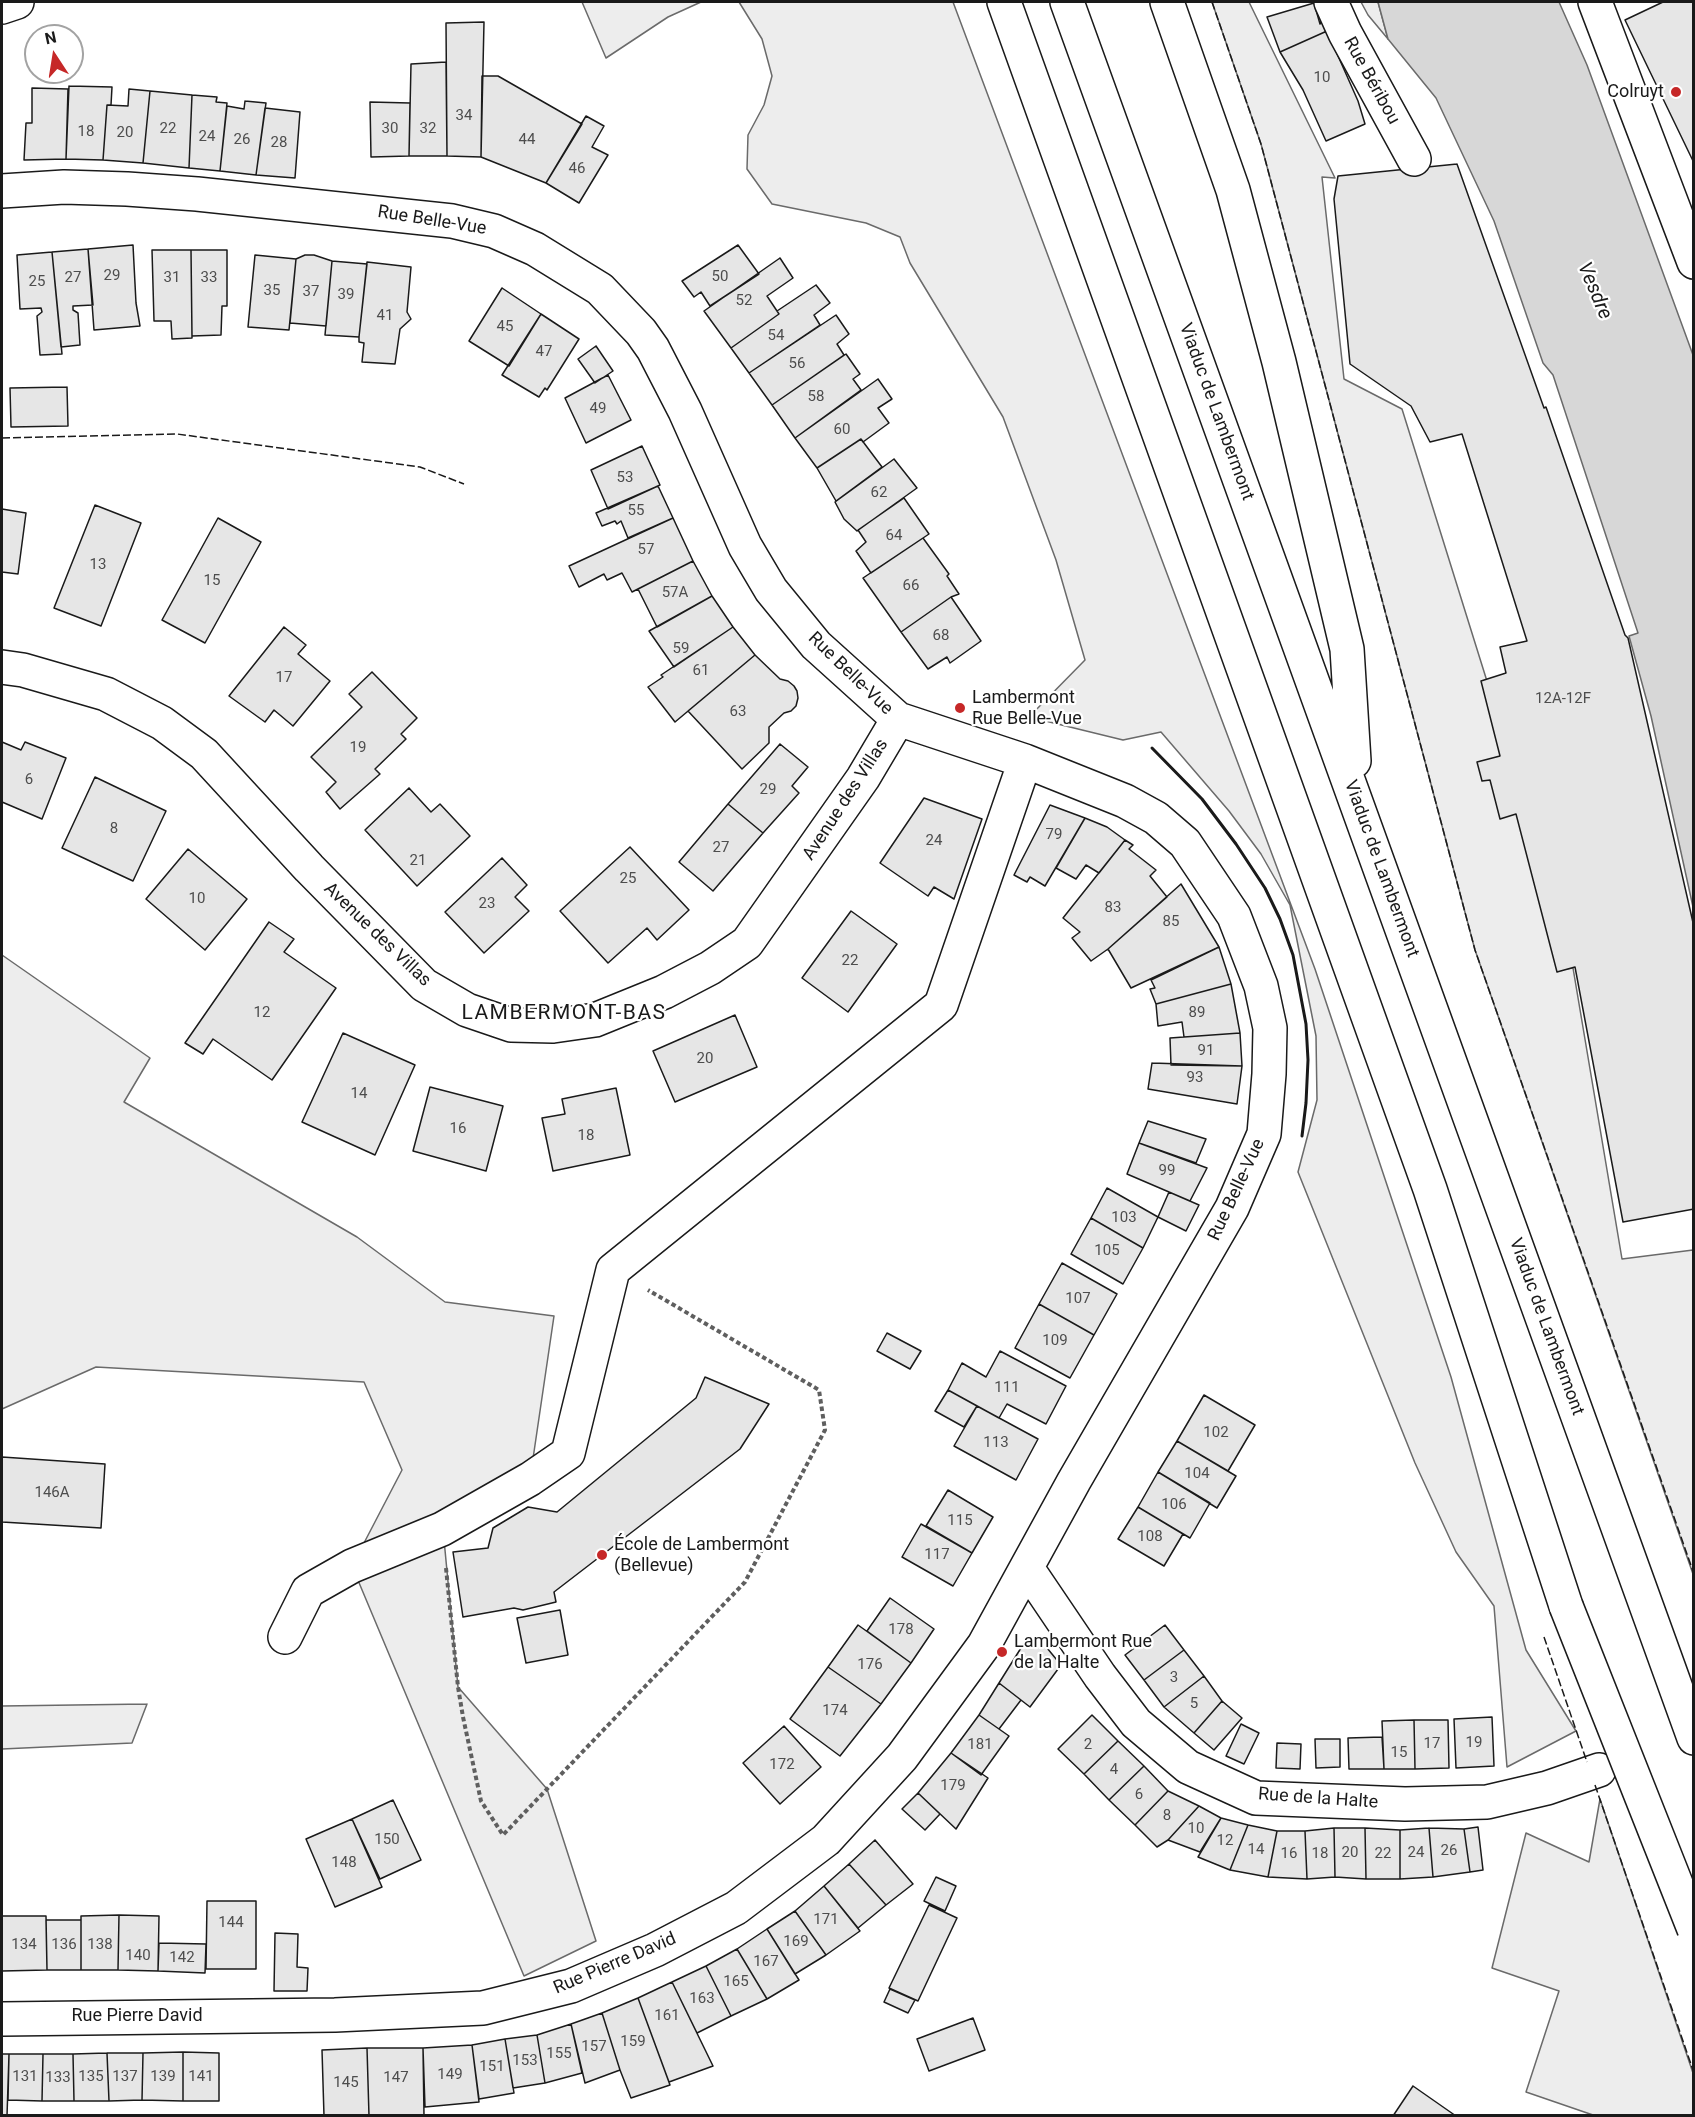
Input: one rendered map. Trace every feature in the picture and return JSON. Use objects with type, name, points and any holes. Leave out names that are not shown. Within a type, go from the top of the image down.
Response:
[{"type":"main road","points":[[2,7],[16,2]]},
{"type":"main road","points":[[1004,2],[1431,1190],[1566,1606],[1694,1929]]},
{"type":"main road","name":"Viaduc de Lambermont","points":[[1067,2],[1694,1738]]},
{"type":"main road","points":[[1167,2],[1233,189],[1279,362],[1347,650],[1356,799]]},
{"type":"main road","name":"Rue Béribou","points":[[1331,2],[1345,33],[1414,159]]},
{"type":"main road","points":[[1595,2],[1694,262]]},
{"type":"main road","name":"Rue Belle-Vue","points":[[2,190],[64,187],[127,189],[452,221],[494,231],[535,249],[600,289],[641,332],[664,369],[741,536],[771,590],[816,645],[898,719],[1025,760],[1125,801],[1156,818],[1185,843],[1234,916],[1261,986],[1270,1028],[1264,1134],[1232,1208],[1074,1481],[1027,1568]]},
{"type":"main road","name":"Avenue des Villas","points":[[2,667],[23,670],[106,694],[162,723],[204,754],[334,894],[424,985],[467,1010],[511,1025],[553,1026],[595,1020],[664,992],[710,968],[747,943],[856,787],[898,719]]},
{"type":"main road","points":[[285,1637],[308,1590],[352,1566],[442,1529],[530,1479],[568,1453],[613,1270],[940,1005],[1025,760]]},
{"type":"main road","name":"Rue de la Halte","points":[[1027,1568],[1100,1676],[1136,1723],[1188,1767],[1256,1798],[1405,1804],[1487,1802],[1547,1788],[1599,1770]]},
{"type":"main road","name":"Rue Pierre David","points":[[2,2019],[335,2015],[483,2008],[571,1986],[655,1950],[736,1908],[826,1840],[902,1757],[984,1645],[1027,1568]]},
{"type":"path","points":[[442,1529],[463,1717],[482,1802],[503,1835],[746,1581],[825,1430],[819,1390],[613,1270]]},
{"type":"shaded area","points":[[582,2],[701,2],[668,17],[606,58]]},
{"type":"shaded area","points":[[739,2],[953,2],[1315,969],[1451,1377],[1526,1650],[1576,1731],[1507,1767],[1494,1606],[1456,1552],[1415,1463],[1298,1172],[1317,1100],[1316,1036],[1290,905],[1261,854],[1229,811],[1161,732],[1123,740],[1029,717],[1085,660],[1056,560],[1003,417],[910,263],[900,237],[866,223],[772,204],[747,169],[748,135],[764,105],[772,76],[762,39]]},
{"type":"shaded area","points":[[1212,2],[1249,2],[1335,178],[1322,177],[1344,379],[1402,409],[1486,678],[1559,970],[1573,968],[1622,1259],[1693,1250],[1693,1574],[1475,950],[1261,144]]},
{"type":"shaded area","points":[[1361,2],[1378,2],[1388,39],[1368,15]]},
{"type":"shaded area","points":[[2,955],[150,1058],[124,1102],[357,1237],[445,1302],[554,1316],[530,1479],[443,1529],[458,1687],[547,1789],[596,1941],[524,1976],[352,1566],[402,1470],[364,1382],[96,1367],[2,1409]]},
{"type":"shaded area","points":[[147,1704],[132,1743],[2,1749],[2,1706]]},
{"type":"shaded area","points":[[1600,1799],[1693,2073],[1693,2115],[1593,2115],[1526,2092],[1559,1991],[1492,1968],[1526,1833],[1589,1862]]},
{"type":"water","name":"Vesdre","points":[[1378,2],[1559,2],[1587,65],[1693,355],[1693,907],[1651,716],[1629,636],[1638,633],[1553,375],[1543,363],[1494,221],[1436,98],[1388,39]]},
{"type":"building","name":"Colruyt","points":[[1663,2],[1694,2],[1694,163],[1625,20]]},
{"type":"building","points":[[1314,3],[1320,24],[1322,21],[1327,31],[1280,52],[1267,17]]},
{"type":"building","points":[[484,22],[481,157],[447,156],[446,23]]},
{"type":"building","points":[[1327,31],[1358,101],[1365,124],[1326,141],[1303,90],[1280,52]]},
{"type":"building","points":[[446,62],[447,156],[409,156],[411,64]]},
{"type":"building","points":[[482,76],[498,76],[582,124],[546,183],[481,157]]},
{"type":"building","points":[[69,86],[112,87],[111,105],[107,105],[103,160],[66,159]]},
{"type":"building","points":[[32,88],[68,89],[66,159],[24,160],[26,123],[32,123]]},
{"type":"building","points":[[129,89],[150,91],[143,163],[103,160],[107,105],[128,106]]},
{"type":"building","points":[[150,91],[192,95],[189,168],[143,163]]},
{"type":"building","points":[[192,95],[217,97],[216,102],[227,103],[220,171],[189,168]]},
{"type":"building","points":[[245,101],[266,103],[256,175],[220,171],[227,106],[244,109]]},
{"type":"building","points":[[370,102],[410,103],[409,156],[371,157]]},
{"type":"building","points":[[265,108],[300,112],[295,178],[256,175]]},
{"type":"building","points":[[586,116],[604,126],[592,147],[608,155],[579,203],[546,183]]},
{"type":"building","points":[[1457,164],[1544,408],[1546,407],[1625,635],[1628,638],[1694,927],[1694,1209],[1623,1222],[1575,967],[1557,972],[1516,814],[1500,819],[1490,780],[1482,781],[1477,762],[1500,756],[1481,681],[1506,673],[1500,647],[1527,641],[1462,434],[1430,442],[1411,406],[1350,364],[1334,199],[1338,176]]},
{"type":"building","points":[[133,245],[136,303],[140,326],[94,330],[88,249]]},
{"type":"building","points":[[738,245],[759,274],[710,306],[701,292],[694,297],[682,281]]},
{"type":"building","points":[[88,249],[93,305],[73,306],[73,310],[78,313],[80,345],[61,347],[52,252]]},
{"type":"building","points":[[152,250],[191,250],[192,338],[172,339],[171,321],[154,321]]},
{"type":"building","points":[[191,250],[227,250],[227,306],[222,306],[221,335],[192,336]]},
{"type":"building","points":[[52,252],[62,354],[40,355],[37,316],[42,312],[41,308],[20,309],[17,255]]},
{"type":"building","points":[[255,255],[296,259],[289,330],[248,327]]},
{"type":"building","points":[[305,255],[314,255],[332,261],[326,326],[290,323],[296,259]]},
{"type":"building","points":[[780,258],[793,278],[767,296],[779,314],[731,348],[704,311]]},
{"type":"building","points":[[332,261],[367,264],[359,337],[325,335]]},
{"type":"building","points":[[367,262],[411,267],[407,312],[411,319],[400,329],[395,364],[362,362],[364,343],[359,342],[359,337]]},
{"type":"building","points":[[816,285],[830,303],[814,315],[820,325],[749,373],[731,348],[779,314],[777,311]]},
{"type":"building","points":[[502,288],[541,314],[509,366],[469,341]]},
{"type":"building","points":[[541,314],[579,339],[547,390],[545,388],[539,397],[502,375]]},
{"type":"building","points":[[836,315],[849,334],[837,344],[844,355],[772,405],[749,373]]},
{"type":"building","points":[[596,346],[613,371],[595,383],[578,359]]},
{"type":"building","points":[[846,354],[860,374],[853,379],[861,390],[795,438],[772,405]]},
{"type":"building","points":[[608,375],[631,420],[586,443],[565,398]]},
{"type":"building","points":[[878,379],[892,399],[878,408],[889,423],[863,442],[861,439],[817,468],[795,438]]},
{"type":"building","points":[[67,387],[68,426],[11,427],[10,388]]},
{"type":"building","points":[[861,439],[882,467],[836,501],[817,468]]},
{"type":"building","points":[[642,446],[660,485],[608,509],[591,470]]},
{"type":"building","points":[[894,459],[917,488],[857,531],[844,519],[835,502]]},
{"type":"building","points":[[658,486],[673,518],[628,538],[621,521],[617,524],[615,521],[602,526],[596,513]]},
{"type":"building","points":[[904,498],[929,534],[871,573],[856,551],[866,542],[858,530]]},
{"type":"building","points":[[95,505],[141,523],[101,626],[54,608]]},
{"type":"building","points":[[2,509],[26,513],[18,574],[2,572]]},
{"type":"building","points":[[218,518],[261,542],[205,643],[162,620]]},
{"type":"building","points":[[673,518],[693,561],[632,592],[622,573],[607,580],[604,574],[579,587],[569,566]]},
{"type":"building","points":[[923,538],[949,574],[947,576],[959,594],[951,597],[901,632],[863,578]]},
{"type":"building","points":[[693,561],[712,596],[657,627],[638,589]]},
{"type":"building","points":[[712,596],[733,627],[674,667],[649,631]]},
{"type":"building","points":[[951,597],[981,641],[950,663],[947,657],[928,669],[901,632]]},
{"type":"building","points":[[284,627],[306,645],[298,654],[330,681],[293,726],[274,710],[265,722],[229,696]]},
{"type":"building","points":[[733,627],[755,655],[675,722],[648,687],[663,677],[661,675]]},
{"type":"building","points":[[755,655],[780,679],[794,686],[798,698],[796,706],[791,711],[784,713],[769,727],[769,743],[742,769],[688,711]]},
{"type":"building","points":[[372,672],[417,718],[401,734],[406,739],[375,769],[380,774],[340,809],[326,792],[336,782],[311,757],[362,707],[349,694]]},
{"type":"building","points":[[2,742],[21,750],[25,742],[66,758],[42,819],[2,802]]},
{"type":"building","points":[[780,744],[808,767],[792,786],[799,793],[763,833],[728,804]]},
{"type":"building","points":[[95,777],[166,811],[133,881],[62,848]]},
{"type":"building","points":[[409,788],[431,812],[440,804],[470,836],[417,886],[365,830]]},
{"type":"building","points":[[924,798],[982,819],[954,899],[934,887],[928,896],[880,863]]},
{"type":"building","points":[[728,804],[763,833],[713,891],[679,862]]},
{"type":"building","points":[[1050,805],[1085,818],[1045,886],[1030,877],[1027,882],[1014,875]]},
{"type":"building","points":[[1085,818],[1107,827],[1125,840],[1099,873],[1086,865],[1076,879],[1056,868]]},
{"type":"building","points":[[1125,840],[1133,845],[1129,849],[1156,870],[1150,876],[1167,897],[1091,961],[1072,938],[1080,932],[1063,918]]},
{"type":"building","points":[[630,847],[689,910],[657,940],[647,928],[608,963],[560,911]]},
{"type":"building","points":[[188,849],[247,899],[205,950],[146,899]]},
{"type":"building","points":[[502,858],[527,885],[515,897],[529,911],[484,953],[445,912]]},
{"type":"building","points":[[1181,884],[1219,947],[1131,988],[1108,949]]},
{"type":"building","points":[[851,911],[897,944],[848,1012],[802,978]]},
{"type":"building","points":[[269,922],[294,939],[284,952],[336,988],[272,1080],[213,1039],[203,1054],[185,1043]]},
{"type":"building","points":[[1219,947],[1231,984],[1156,1004],[1150,989],[1155,988],[1151,980]]},
{"type":"building","points":[[1231,984],[1240,1033],[1184,1037],[1182,1022],[1158,1026],[1156,1004]]},
{"type":"building","points":[[735,1015],[757,1067],[675,1102],[653,1051]]},
{"type":"building","points":[[343,1033],[415,1065],[375,1155],[302,1122]]},
{"type":"building","points":[[1240,1033],[1242,1066],[1171,1065],[1170,1038]]},
{"type":"building","points":[[1152,1063],[1242,1066],[1237,1104],[1148,1089]]},
{"type":"building","points":[[430,1087],[503,1106],[486,1171],[413,1151]]},
{"type":"building","points":[[616,1088],[630,1155],[553,1171],[542,1118],[565,1114],[562,1099]]},
{"type":"building","points":[[1148,1121],[1206,1139],[1196,1163],[1139,1143]]},
{"type":"building","points":[[1139,1143],[1207,1168],[1190,1201],[1127,1174]]},
{"type":"building","points":[[1107,1188],[1158,1217],[1143,1248],[1091,1218]]},
{"type":"building","points":[[1169,1192],[1199,1205],[1186,1231],[1158,1217]]},
{"type":"building","points":[[1091,1218],[1143,1248],[1123,1284],[1071,1254]]},
{"type":"building","points":[[1062,1263],[1117,1294],[1094,1335],[1039,1304]]},
{"type":"building","points":[[1039,1304],[1094,1335],[1070,1378],[1015,1348]]},
{"type":"building","points":[[887,1333],[921,1351],[910,1369],[877,1351]]},
{"type":"building","points":[[1000,1351],[1066,1386],[1046,1424],[1007,1404],[999,1418],[948,1390],[962,1363],[986,1377]]},
{"type":"building","points":[[705,1377],[769,1404],[740,1449],[554,1592],[556,1602],[523,1610],[514,1608],[463,1617],[453,1552],[488,1548],[493,1528],[528,1507],[557,1512],[696,1398]]},
{"type":"building","points":[[948,1390],[977,1406],[964,1427],[935,1411]]},
{"type":"building","points":[[1204,1395],[1255,1425],[1228,1471],[1177,1441]]},
{"type":"building","points":[[977,1406],[1038,1439],[1016,1480],[954,1446]]},
{"type":"building","points":[[1177,1441],[1236,1476],[1217,1508],[1158,1472]]},
{"type":"building","points":[[2,1457],[105,1464],[101,1528],[2,1522]]},
{"type":"building","points":[[1158,1472],[1210,1503],[1190,1538],[1138,1507]]},
{"type":"building","points":[[948,1490],[993,1517],[972,1553],[926,1526]]},
{"type":"building","points":[[1138,1507],[1183,1534],[1164,1566],[1118,1539]]},
{"type":"building","points":[[921,1524],[972,1553],[953,1586],[902,1557]]},
{"type":"building","points":[[890,1598],[934,1629],[911,1663],[867,1631]]},
{"type":"building","points":[[560,1610],[568,1655],[526,1663],[517,1618]]},
{"type":"building","points":[[858,1625],[911,1663],[881,1704],[828,1667]]},
{"type":"building","points":[[1165,1625],[1184,1650],[1144,1680],[1125,1655]]},
{"type":"building","points":[[1038,1637],[1061,1665],[1030,1707],[999,1683],[1026,1640]]},
{"type":"building","points":[[1184,1650],[1204,1676],[1164,1707],[1144,1680]]},
{"type":"building","points":[[828,1667],[881,1704],[840,1756],[790,1719]]},
{"type":"building","points":[[1204,1676],[1222,1701],[1194,1733],[1164,1707]]},
{"type":"building","points":[[999,1683],[1021,1700],[999,1729],[979,1715]]},
{"type":"building","points":[[1222,1701],[1242,1718],[1214,1750],[1194,1733]]},
{"type":"building","points":[[979,1715],[1009,1736],[981,1775],[951,1753]]},
{"type":"building","points":[[1092,1715],[1118,1741],[1084,1774],[1058,1749]]},
{"type":"building","points":[[1492,1717],[1494,1766],[1456,1768],[1454,1719]]},
{"type":"building","points":[[1414,1720],[1448,1720],[1449,1768],[1415,1769]]},
{"type":"building","points":[[1414,1720],[1415,1769],[1384,1769],[1382,1721]]},
{"type":"building","points":[[1241,1724],[1259,1733],[1244,1764],[1226,1756]]},
{"type":"building","points":[[784,1726],[821,1767],[780,1804],[743,1763]]},
{"type":"building","points":[[1382,1737],[1384,1769],[1349,1769],[1348,1738]]},
{"type":"building","points":[[1315,1739],[1340,1739],[1340,1767],[1316,1768]]},
{"type":"building","points":[[1118,1741],[1144,1766],[1109,1800],[1084,1774]]},
{"type":"building","points":[[1277,1743],[1301,1744],[1300,1769],[1276,1768]]},
{"type":"building","points":[[951,1753],[988,1778],[956,1829],[918,1793]]},
{"type":"building","points":[[1144,1766],[1168,1791],[1135,1825],[1109,1800]]},
{"type":"building","points":[[1168,1791],[1199,1806],[1168,1840],[1157,1847],[1135,1825]]},
{"type":"building","points":[[918,1793],[940,1814],[925,1830],[902,1809]]},
{"type":"building","points":[[393,1800],[421,1860],[380,1879],[352,1819]]},
{"type":"building","points":[[1199,1806],[1221,1818],[1200,1852],[1168,1840]]},
{"type":"building","points":[[1221,1818],[1248,1825],[1230,1870],[1198,1857]]},
{"type":"building","points":[[352,1819],[382,1887],[335,1907],[306,1839]]},
{"type":"building","points":[[1248,1825],[1277,1831],[1268,1877],[1230,1870]]},
{"type":"building","points":[[1478,1827],[1483,1870],[1470,1872],[1464,1829]]},
{"type":"building","points":[[1334,1828],[1365,1828],[1366,1879],[1335,1877]]},
{"type":"building","points":[[1334,1828],[1335,1877],[1307,1879],[1305,1831]]},
{"type":"building","points":[[1365,1828],[1400,1830],[1400,1879],[1366,1879]]},
{"type":"building","points":[[1429,1828],[1464,1829],[1470,1872],[1433,1877]]},
{"type":"building","points":[[1429,1828],[1433,1877],[1400,1879],[1400,1830]]},
{"type":"building","points":[[1277,1831],[1305,1831],[1307,1879],[1268,1877]]},
{"type":"building","points":[[875,1840],[913,1884],[886,1905],[849,1864]]},
{"type":"building","points":[[849,1864],[886,1905],[858,1928],[824,1886]]},
{"type":"building","points":[[936,1877],[956,1886],[945,1911],[924,1901]]},
{"type":"building","points":[[824,1886],[860,1931],[826,1955],[795,1911]]},
{"type":"building","points":[[207,1901],[256,1901],[256,1969],[206,1969]]},
{"type":"building","points":[[929,1905],[957,1918],[918,2001],[889,1988]]},
{"type":"building","points":[[795,1911],[826,1955],[795,1974],[767,1929]]},
{"type":"building","points":[[119,1915],[118,1970],[81,1970],[81,1916]]},
{"type":"building","points":[[119,1915],[159,1916],[158,1971],[118,1970]]},
{"type":"building","points":[[2,1916],[46,1916],[47,1970],[2,1971]]},
{"type":"building","points":[[46,1920],[81,1920],[81,1970],[47,1970]]},
{"type":"building","points":[[767,1929],[799,1980],[767,1999],[737,1949]]},
{"type":"building","points":[[275,1933],[298,1934],[297,1967],[308,1968],[307,1991],[274,1991]]},
{"type":"building","points":[[159,1943],[206,1944],[205,1973],[158,1971]]},
{"type":"building","points":[[737,1949],[767,1999],[731,2016],[706,1966]]},
{"type":"building","points":[[706,1966],[731,2016],[697,2033],[672,1982]]},
{"type":"building","points":[[672,1982],[713,2066],[669,2082],[638,1998]]},
{"type":"building","points":[[890,1989],[915,2000],[908,2013],[884,2002]]},
{"type":"building","points":[[638,1998],[670,2085],[631,2098],[602,2013]]},
{"type":"building","points":[[602,2013],[620,2070],[585,2083],[571,2024]]},
{"type":"building","points":[[973,2018],[985,2050],[929,2071],[917,2039]]},
{"type":"building","points":[[571,2024],[582,2073],[545,2083],[537,2035]]},
{"type":"building","points":[[537,2035],[545,2083],[513,2088],[505,2039]]},
{"type":"building","points":[[505,2039],[514,2093],[479,2099],[472,2045]]},
{"type":"building","points":[[472,2045],[479,2102],[425,2107],[423,2048]]},
{"type":"building","points":[[367,2048],[423,2048],[424,2116],[369,2116]]},
{"type":"building","points":[[367,2048],[369,2116],[324,2116],[322,2050]]},
{"type":"building","points":[[183,2052],[219,2053],[219,2101],[183,2101]]},
{"type":"building","points":[[183,2052],[183,2101],[142,2100],[143,2053]]},
{"type":"building","points":[[107,2053],[143,2053],[142,2100],[109,2101]]},
{"type":"building","points":[[107,2053],[109,2101],[74,2101],[73,2054]]},
{"type":"building","points":[[2,2054],[9,2054],[7,2116],[2,2116]]},
{"type":"building","points":[[9,2054],[43,2054],[42,2101],[8,2100]]},
{"type":"building","points":[[43,2054],[73,2054],[74,2101],[42,2101]]},
{"type":"building","points":[[1413,2086],[1456,2116],[1393,2116]]},
{"type":"fence","points":[[1212,2],[1261,144],[1475,950],[1694,1574]]},
{"type":"fence","points":[[2,438],[177,434],[420,467],[464,484]]},
{"type":"fence","points":[[1544,1637],[1587,1762]]},
{"type":"fence","points":[[1595,1785],[1694,2073]]},
{"type":"wall","points":[[1152,748],[1202,799],[1236,844],[1265,888],[1280,919],[1293,955],[1306,1024],[1308,1060],[1302,1136]]},
{"type":"place","name":"Colruyt","points":[[1676,92]]},
{"type":"place","name":"Lambermont Rue Belle-Vue","points":[[960,708]]},
{"type":"place","name":"École de Lambermont (Bellevue)","points":[[602,1555]]},
{"type":"place","name":"Lambermont Rue de la Halte","points":[[1002,1652]]},
{"type":"district","name":"LAMBERMONT-BAS","points":[[564,1014]]}]
